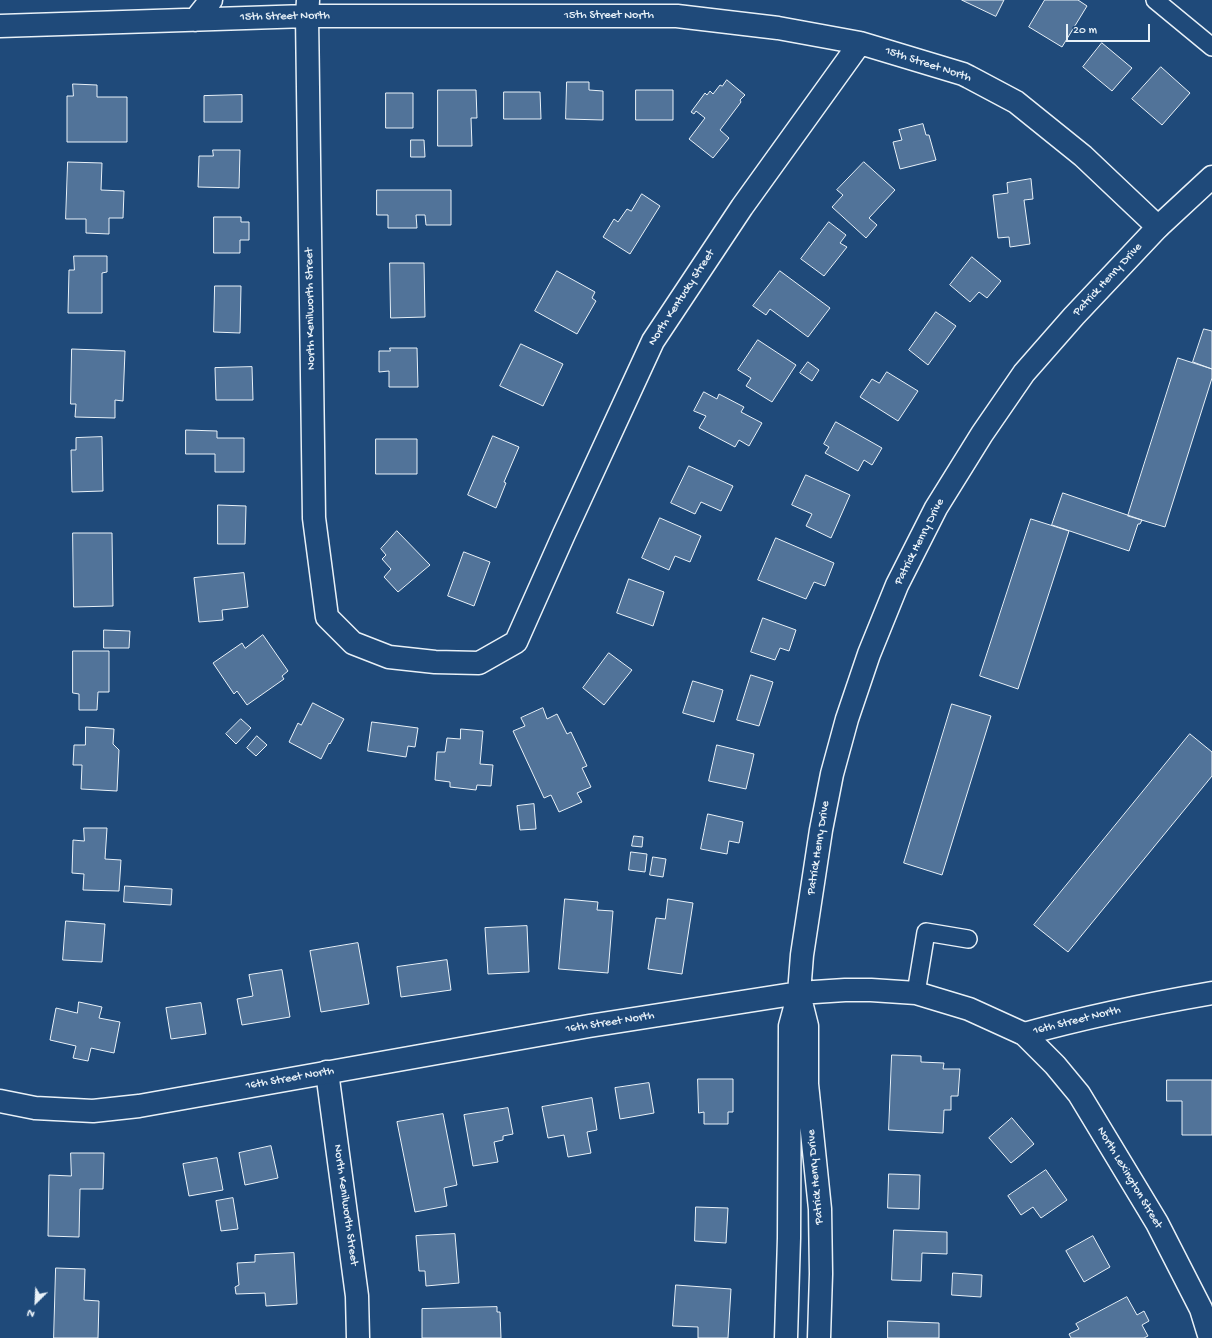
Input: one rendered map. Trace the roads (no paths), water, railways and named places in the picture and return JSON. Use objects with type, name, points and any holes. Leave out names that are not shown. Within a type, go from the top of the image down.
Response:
[{"type":"street","points":[[195,20],[211,0]]},
{"type":"street","name":"15th Street North","points":[[0,26],[195,20],[307,8],[676,16],[778,28],[860,43],[962,74],[1016,102],[1083,156],[1158,227]]},
{"type":"street","name":"North Kenilworth Street","points":[[307,8],[314,518],[327,617],[353,643],[389,657],[435,662],[479,663],[516,642]]},
{"type":"street","name":"North Kentucky Street","points":[[516,642],[653,341],[742,206],[860,43]]},
{"type":"street","name":"Patrick Henry Drive","points":[[786,1338],[789,1238],[790,1026],[799,993],[802,955],[832,774],[847,719],[869,654],[897,585],[936,508],[982,434],[1024,373],[1074,316],[1158,227],[1212,177]]},
{"type":"street","name":"16th Street North","points":[[0,1101],[35,1108],[93,1111],[139,1106],[589,1026],[757,1001],[799,993],[871,990],[916,993],[970,1009],[1024,1034],[1167,1000],[1212,993]]},
{"type":"street","name":"Patrick Henry Drive","points":[[799,993],[806,1026],[807,1084],[820,1209],[821,1274],[819,1338]]},
{"type":"street","name":"North Lexington Street","points":[[1024,1034],[1054,1065],[1083,1101],[1157,1223],[1201,1309],[1210,1338]]},
{"type":"street","name":"North Kenilworth Street","points":[[327,1072],[357,1296],[358,1338]]},
{"type":"lane","points":[[1155,0],[1212,47]]},
{"type":"lane","points":[[916,993],[926,932],[968,939]]}]
